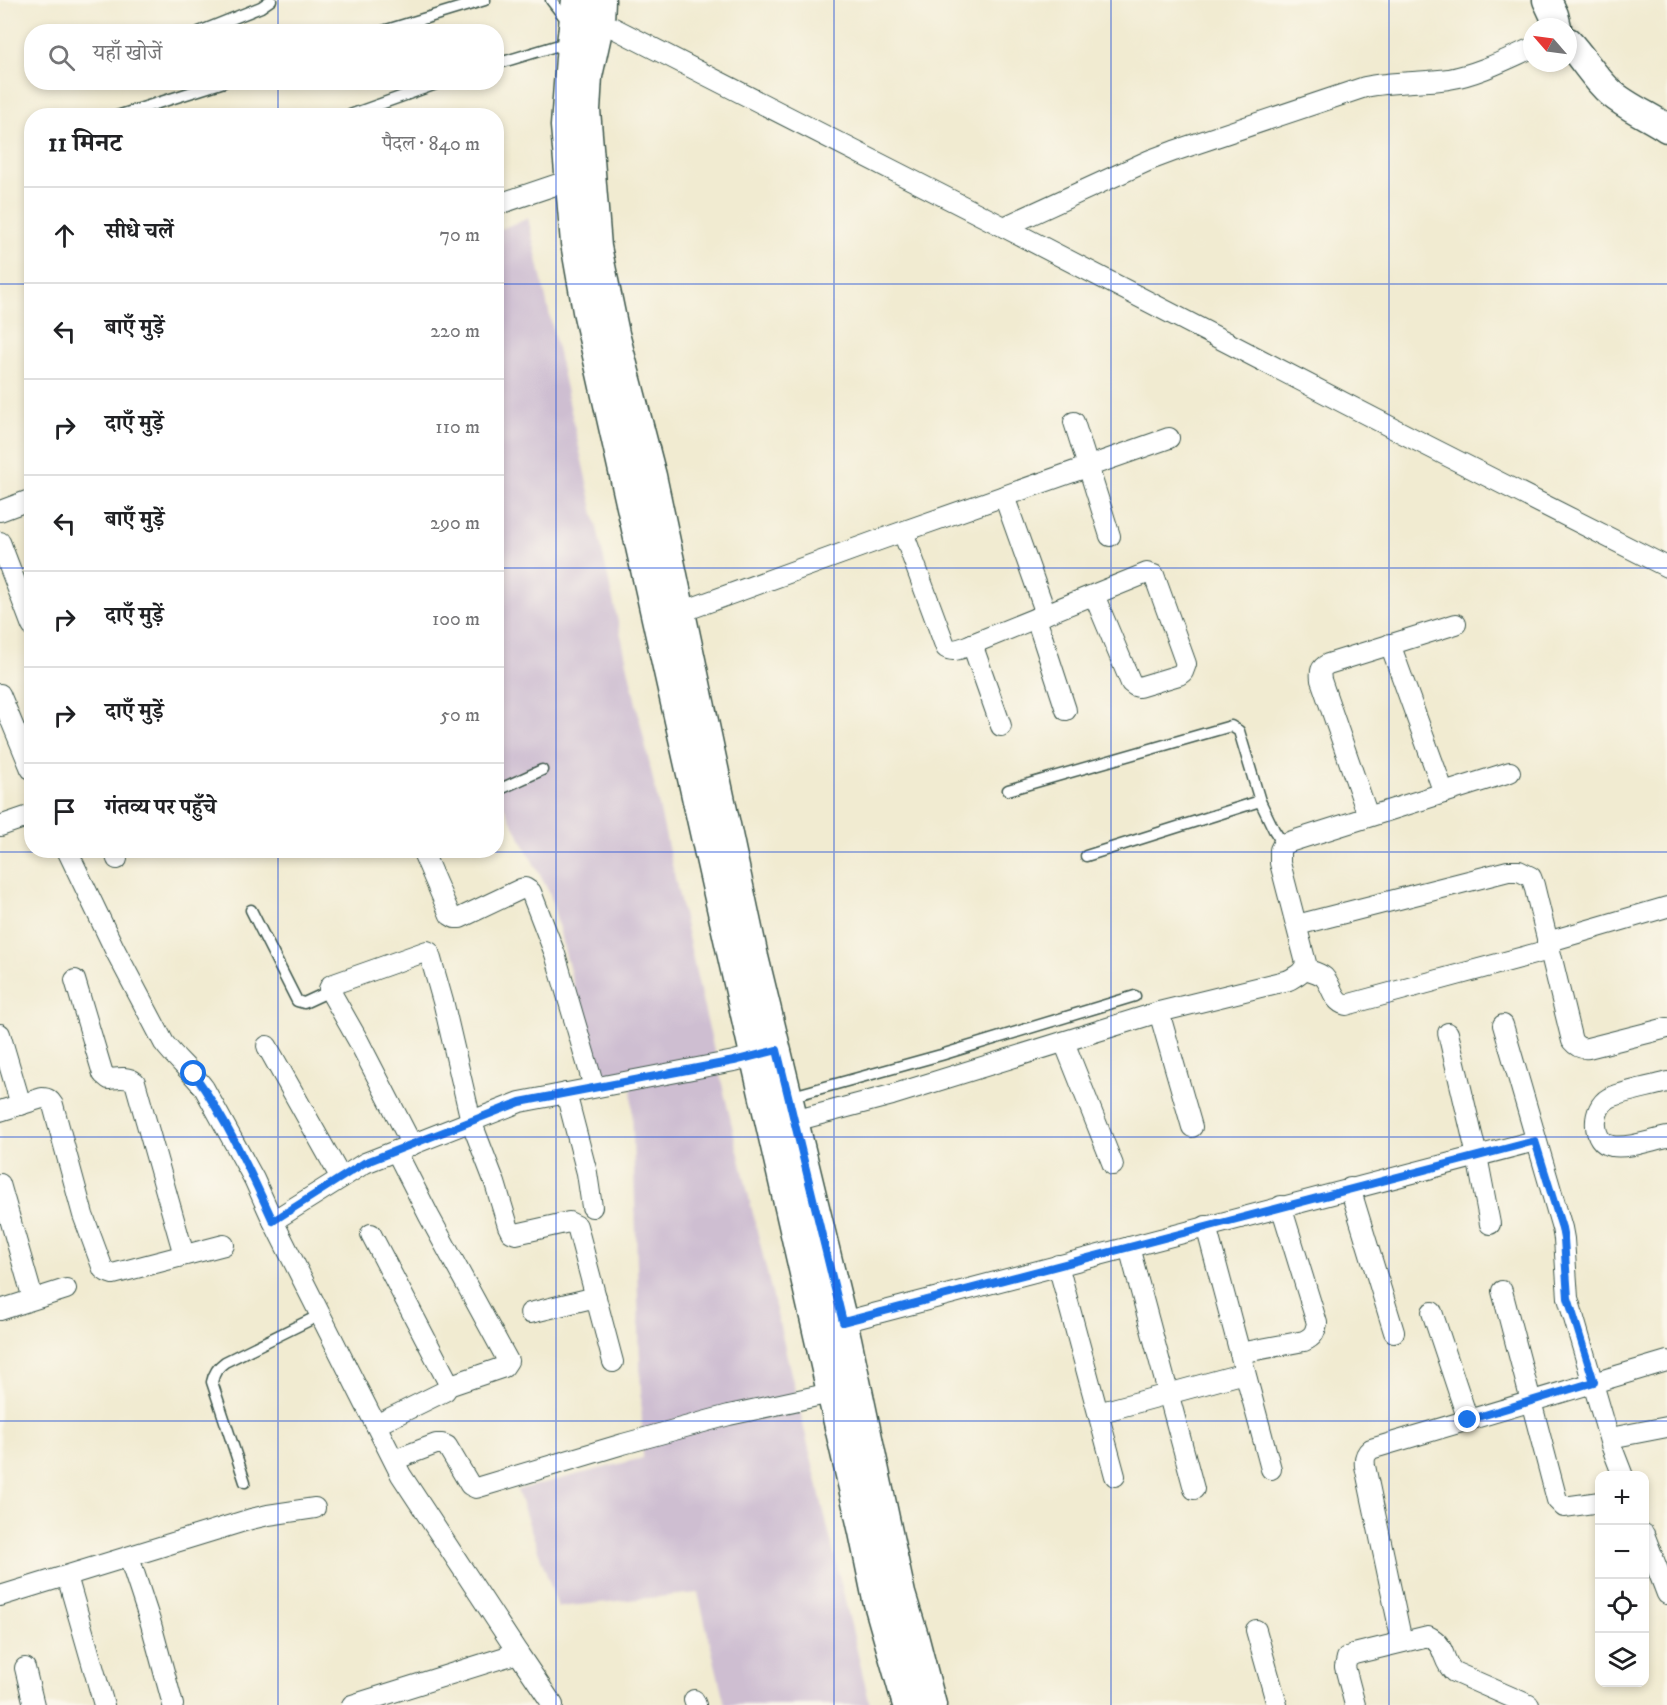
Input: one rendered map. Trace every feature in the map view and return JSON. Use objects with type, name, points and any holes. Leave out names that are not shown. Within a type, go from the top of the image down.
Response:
[{"type":"main road","points":[[1547,0],[1554,18]]},
{"type":"main road","points":[[560,2],[586,23],[588,76],[586,110],[597,247],[615,334],[652,476],[754,957],[766,1053]]},
{"type":"main road","points":[[586,23],[565,126],[575,243],[586,311],[638,546],[766,1053],[843,1322],[907,1705]]},
{"type":"main road","points":[[1577,54],[1609,92],[1618,99],[1664,122]]},
{"type":"main road","points":[[638,546],[665,539]]},
{"type":"main road","points":[[784,1115],[831,1393],[863,1532],[889,1597],[914,1636],[932,1705]]},
{"type":"street","points":[[586,23],[1004,227],[1667,567]]},
{"type":"street","points":[[1004,227],[1174,150],[1365,87],[1448,79],[1471,74],[1523,52]]},
{"type":"street","points":[[504,202],[570,180]]},
{"type":"street","points":[[1074,422],[1110,536]]},
{"type":"street","points":[[681,612],[1169,438]]},
{"type":"street","points":[[1004,496],[1041,616],[1066,710]]},
{"type":"street","points":[[0,511],[24,502]]},
{"type":"street","points":[[903,532],[946,648],[954,651],[1147,573],[1154,575],[1186,664],[1183,672],[1139,687],[1131,683],[1094,595]]},
{"type":"street","points":[[0,542],[24,605]]},
{"type":"street","points":[[1368,816],[1321,680],[1320,671],[1328,664],[1456,624]]},
{"type":"street","points":[[972,644],[1001,726]]},
{"type":"street","points":[[1390,644],[1444,793]]},
{"type":"street","points":[[0,693],[24,752]]},
{"type":"street","points":[[784,1115],[892,1095],[1159,1012],[1289,980],[1305,969],[1305,958],[1280,863],[1280,850],[1283,844],[1510,772]]},
{"type":"street","points":[[0,826],[24,818]]},
{"type":"street","points":[[72,858],[115,950],[164,1043],[194,1074],[204,1088],[254,1179],[401,1476],[553,1705]]},
{"type":"street","points":[[425,858],[450,915],[455,918],[460,918],[521,889],[525,888],[531,892],[555,954],[594,1087]]},
{"type":"street","points":[[1297,925],[1519,870],[1531,877],[1572,1041],[1576,1046],[1582,1049],[1588,1048],[1667,1028]]},
{"type":"street","points":[[1305,969],[1323,976],[1337,1000],[1346,1005],[1548,946],[1667,907]]},
{"type":"street","points":[[376,1425],[445,1390],[448,1386],[504,1367],[508,1361],[429,1216],[404,1148],[359,1042],[330,991],[330,985],[425,951],[429,952],[444,1005],[471,1121],[511,1232],[516,1234],[569,1222],[577,1226],[613,1362]]},
{"type":"street","points":[[75,980],[103,1074],[109,1079],[126,1078],[135,1082],[184,1256]]},
{"type":"street","points":[[1159,1012],[1192,1127]]},
{"type":"street","points":[[1503,1025],[1562,1228],[1568,1298],[1621,1471]]},
{"type":"street","points":[[1448,1033],[1477,1156],[1490,1224]]},
{"type":"street","points":[[0,1034],[21,1105]]},
{"type":"street","points":[[1064,1042],[1113,1165]]},
{"type":"street","points":[[267,1046],[341,1178]]},
{"type":"street","points":[[273,1221],[364,1163],[520,1102],[766,1053]]},
{"type":"street","points":[[1667,1082],[1607,1099],[1600,1106],[1595,1117],[1596,1130],[1608,1146],[1619,1147],[1667,1137]]},
{"type":"street","points":[[566,1093],[587,1173],[592,1207]]},
{"type":"street","points":[[0,1111],[42,1098],[47,1098],[53,1105],[83,1215],[103,1269],[107,1272],[113,1274],[224,1245]]},
{"type":"street","points":[[843,1322],[1535,1141]]},
{"type":"street","points":[[0,1184],[33,1299]]},
{"type":"street","points":[[1350,1188],[1394,1332]]},
{"type":"street","points":[[1098,1413],[1168,1394],[1312,1337],[1317,1323],[1281,1206]]},
{"type":"street","points":[[1206,1226],[1271,1469]]},
{"type":"street","points":[[370,1234],[448,1382],[448,1386]]},
{"type":"street","points":[[1129,1247],[1194,1489]]},
{"type":"street","points":[[1058,1265],[1115,1476]]},
{"type":"street","points":[[0,1310],[66,1288]]},
{"type":"street","points":[[1502,1291],[1530,1401],[1560,1504],[1570,1507],[1595,1503]]},
{"type":"street","points":[[530,1313],[596,1297]]},
{"type":"street","points":[[1432,1312],[1468,1420]]},
{"type":"street","points":[[1402,1642],[1364,1459],[1367,1453],[1371,1449],[1667,1361]]},
{"type":"street","points":[[394,1460],[442,1443],[447,1446],[472,1488],[477,1488],[729,1415],[831,1393]]},
{"type":"street","points":[[1610,1438],[1667,1427]]},
{"type":"street","points":[[0,1596],[268,1515],[315,1508]]},
{"type":"street","points":[[1649,1547],[1667,1594]]},
{"type":"street","points":[[129,1557],[151,1624],[173,1705]]},
{"type":"street","points":[[67,1576],[104,1705]]},
{"type":"street","points":[[1256,1630],[1277,1705]]},
{"type":"street","points":[[1355,1705],[1346,1667],[1347,1658],[1354,1654],[1428,1636],[1435,1639],[1442,1648],[1451,1670],[1523,1704]]},
{"type":"street","points":[[352,1705],[518,1653]]},
{"type":"street","points":[[25,1668],[34,1705]]},
{"type":"lane","points":[[219,24],[261,7],[271,0]]},
{"type":"lane","points":[[406,24],[485,0]]},
{"type":"lane","points":[[504,60],[586,23]]},
{"type":"lane","points":[[142,108],[199,90]]},
{"type":"lane","points":[[369,108],[420,90]]},
{"type":"lane","points":[[1008,790],[1230,726],[1239,731],[1260,801],[1283,844]]},
{"type":"lane","points":[[504,787],[542,770]]},
{"type":"lane","points":[[1086,856],[1260,801]]},
{"type":"lane","points":[[251,910],[297,1001],[304,1003],[330,991]]},
{"type":"lane","points":[[784,1115],[940,1055],[1135,996]]},
{"type":"lane","points":[[245,1482],[212,1382],[213,1376],[217,1368],[225,1362],[320,1315]]},
{"type":"shaded area","points":[[528,218],[703,1004],[870,1705],[725,1705],[698,1593],[558,1607],[517,1490],[643,1458],[631,1074],[599,1083],[550,894],[504,807],[504,228]]},
{"type":"route","points":[[194,1074],[254,1179],[273,1221],[364,1163],[520,1102],[734,1061],[777,1050],[843,1322],[1535,1141],[1562,1228],[1568,1298],[1594,1382],[1468,1420]]}]
